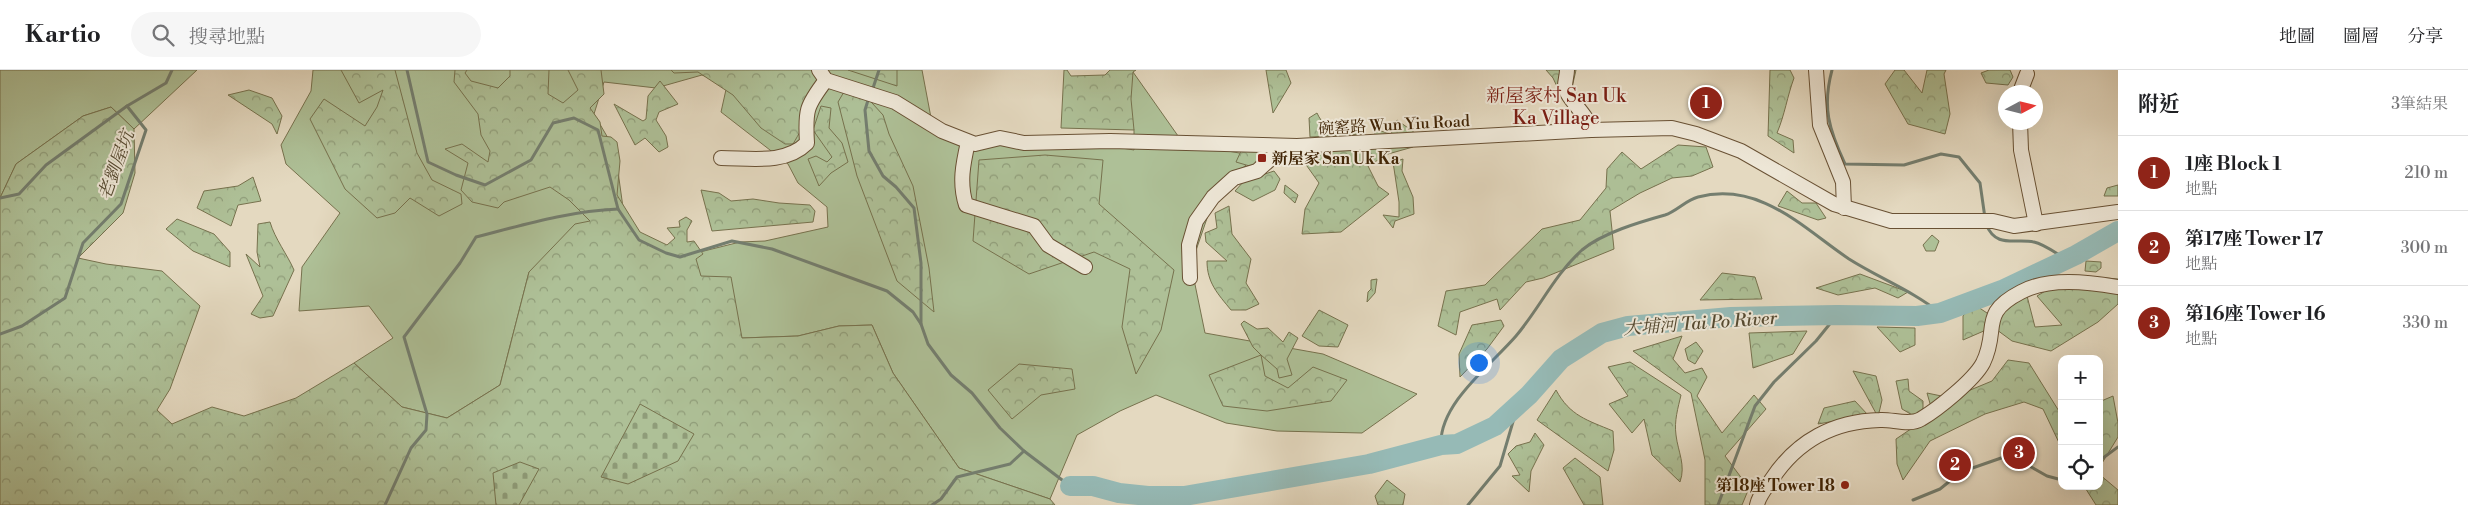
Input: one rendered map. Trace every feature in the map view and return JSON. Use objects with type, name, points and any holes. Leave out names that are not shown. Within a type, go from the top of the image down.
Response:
[{"type":"street","points":[[1567,70],[1565,86],[1568,95],[1576,103],[1592,130]]},
{"type":"street","points":[[1816,70],[1820,125],[1843,182],[1844,208]]},
{"type":"street","points":[[2022,85],[2027,74]]},
{"type":"street","points":[[721,158],[775,159],[798,152],[807,143],[806,119],[810,102],[823,75]]},
{"type":"street","name":"碗窰路 Wun Yiu Road","points":[[823,75],[859,91],[895,102],[942,130],[975,144],[1000,138],[1024,144],[1110,141],[1284,147],[1592,130],[1672,128],[1696,134],[1741,151],[1844,208],[1891,221],[1956,222],[1976,220],[1993,221],[2014,226],[2118,212]]},
{"type":"street","points":[[2020,130],[2021,150],[2036,224]]},
{"type":"street","points":[[968,142],[962,168],[961,188],[966,205],[1034,226],[1048,245],[1085,267]]},
{"type":"street","points":[[1190,278],[1189,245],[1196,221],[1213,197],[1234,178],[1257,171],[1284,147]]},
{"type":"street","points":[[1757,505],[1759,497],[1780,467],[1807,440],[1854,421],[1919,420],[1972,378],[1982,364],[1991,342],[1990,326],[1993,315],[2004,301],[2024,290],[2046,284],[2092,282],[2118,287]]},
{"type":"green space","points":[[0,70],[197,70],[134,129],[111,107],[83,116],[16,164],[0,198]]},
{"type":"green space","points":[[313,70],[922,70],[932,123],[971,139],[1069,139],[1134,150],[1134,130],[1105,75],[1133,72],[1183,143],[1256,156],[1216,192],[1191,265],[1205,333],[1323,354],[1417,394],[1362,433],[1277,431],[1226,423],[1156,395],[1120,411],[1077,435],[1050,499],[959,468],[893,373],[872,325],[839,326],[798,336],[742,338],[701,277],[529,272],[500,385],[447,418],[402,407],[354,363],[393,338],[369,306],[299,311],[302,267],[340,213],[286,164],[281,145],[311,91]],"holes":[[[702,75],[727,85],[721,112],[788,164],[798,183],[827,207],[828,227],[765,241],[740,242],[700,252],[651,255],[626,229],[615,150],[594,114],[604,82],[656,88]]]},
{"type":"green space","points":[[341,70],[395,70],[417,153],[432,180],[461,194],[462,204],[439,216],[410,198],[395,213],[377,218],[345,189],[310,119],[324,99],[365,126],[377,107],[383,90],[359,103]]},
{"type":"green space","points":[[455,70],[467,70],[465,73],[471,81],[498,88],[510,76],[510,70],[549,70],[548,94],[563,103],[578,90],[568,70],[601,70],[604,94],[590,108],[600,122],[602,136],[611,137],[617,142],[620,161],[617,195],[640,232],[667,245],[675,238],[667,228],[680,227],[679,221],[686,217],[692,221],[687,230],[687,242],[694,241],[703,254],[696,259],[701,276],[731,277],[742,338],[798,336],[839,326],[872,325],[893,373],[959,468],[1050,499],[1055,505],[0,505],[0,198],[16,164],[83,116],[111,107],[134,129],[135,173],[123,213],[78,258],[106,264],[162,271],[200,306],[170,389],[157,410],[172,424],[212,407],[244,416],[296,398],[354,363],[402,407],[447,418],[500,385],[529,272],[575,224],[590,221],[569,200],[550,187],[504,202],[498,208],[472,202],[461,190],[468,163],[445,149],[462,144],[488,162],[490,151],[481,135],[478,114],[454,82]]},
{"type":"green space","points":[[671,70],[818,70],[819,79],[816,99],[807,118],[793,144],[785,144],[761,128],[733,95],[698,72],[674,73]]},
{"type":"green space","points":[[848,70],[897,70],[897,86]]},
{"type":"green space","points":[[1064,70],[1067,70],[1071,76],[1105,75],[1110,70],[1136,70],[1133,72],[1131,99],[1134,130],[1061,128]]},
{"type":"green space","points":[[1266,70],[1286,70],[1291,83],[1273,113]]},
{"type":"green space","points":[[1546,70],[1576,70],[1571,92],[1560,93],[1553,78]]},
{"type":"green space","points":[[1770,70],[1790,70],[1794,78],[1777,133],[1793,140],[1794,153],[1768,136]]},
{"type":"green space","points":[[1895,70],[1904,70],[1922,93],[1927,70],[1946,70],[1944,74],[1950,114],[1945,134],[1908,124],[1885,84]]},
{"type":"green space","points":[[1989,70],[2010,70],[2013,77],[2008,85],[1986,83],[1981,73]]},
{"type":"green space","points":[[851,80],[883,115],[889,134],[913,186],[929,268],[934,312],[897,281],[857,176],[838,102]]},
{"type":"green space","points":[[660,81],[678,104],[659,112],[656,120],[666,136],[668,147],[659,152],[645,138],[635,145],[614,104],[643,121],[646,119],[648,96]]},
{"type":"green space","points":[[249,90],[272,98],[282,116],[277,134],[272,124],[228,95]]},
{"type":"green space","points":[[821,106],[831,108],[829,128],[842,143],[848,162],[831,173],[819,186],[808,159],[816,156],[827,162],[832,157],[813,130]]},
{"type":"green space","points":[[1317,113],[1321,120],[1331,128],[1364,128],[1362,134],[1310,137],[1309,118]]},
{"type":"green space","points":[[1397,120],[1415,133],[1413,147],[1388,154],[1368,166],[1378,186],[1389,194],[1341,232],[1302,234],[1305,209],[1319,183],[1297,152],[1372,138],[1377,130],[1391,134]]},
{"type":"green space","points":[[1268,139],[1253,167],[1236,162],[1246,140]]},
{"type":"green space","points":[[1678,145],[1706,147],[1713,167],[1692,176],[1672,178],[1640,193],[1610,211],[1614,249],[1543,278],[1526,282],[1500,310],[1497,299],[1460,312],[1456,335],[1438,326],[1446,291],[1485,285],[1542,229],[1580,220],[1606,188],[1607,169],[1622,152],[1641,169]]},
{"type":"green space","points":[[1045,155],[1103,160],[1099,204],[1174,270],[1161,330],[1136,374],[1122,327],[1130,269],[1094,252],[1029,274],[973,241],[979,160]]},
{"type":"green space","points":[[1403,159],[1402,171],[1413,197],[1414,214],[1395,221],[1393,228],[1383,215],[1399,217],[1399,202],[1393,162]]},
{"type":"green space","points":[[1274,171],[1280,179],[1275,190],[1253,201],[1235,191],[1244,181]]},
{"type":"green space","points":[[253,177],[261,201],[238,205],[231,226],[197,208],[204,191],[238,186]]},
{"type":"green space","points":[[1285,185],[1298,195],[1295,203],[1284,193]]},
{"type":"green space","points":[[2118,185],[2118,196],[2104,196],[2107,188]]},
{"type":"green space","points":[[701,190],[719,193],[731,201],[753,199],[810,205],[815,211],[813,222],[712,231]]},
{"type":"green space","points":[[1787,191],[1802,203],[1816,203],[1826,218],[1818,220],[1778,206]]},
{"type":"green space","points":[[1229,206],[1232,234],[1251,259],[1246,283],[1259,304],[1246,310],[1231,310],[1214,288],[1207,269],[1207,261],[1227,261],[1206,242],[1205,233],[1217,228],[1215,213]]},
{"type":"green space","points":[[177,219],[214,234],[230,252],[230,267],[193,251],[166,229]]},
{"type":"green space","points":[[270,222],[294,270],[273,316],[260,318],[251,314],[263,296],[246,254],[260,267],[257,252],[258,224]]},
{"type":"green space","points":[[1932,235],[1939,241],[1935,251],[1926,251],[1923,245]]},
{"type":"green space","points":[[2086,261],[2101,262],[2101,268],[2096,272],[2085,271]]},
{"type":"green space","points":[[1722,273],[1755,277],[1762,299],[1700,300]]},
{"type":"green space","points":[[1860,274],[1908,292],[1898,298],[1875,288],[1838,295],[1816,288]]},
{"type":"green space","points":[[2072,275],[2118,279],[2118,304],[2098,322],[2051,351],[2012,341],[1993,327],[1963,340],[1963,316],[1972,303],[1993,317],[2027,296],[2035,327],[2062,325],[2037,296]]},
{"type":"green space","points":[[1377,279],[1375,293],[1367,302],[1368,292],[1371,289],[1371,280]]},
{"type":"green space","points":[[1319,310],[1348,325],[1338,347],[1319,346],[1302,336]]},
{"type":"green space","points":[[1501,320],[1504,326],[1487,349],[1460,377],[1459,354],[1472,325]]},
{"type":"green space","points":[[1244,321],[1257,329],[1268,328],[1283,342],[1289,332],[1298,338],[1287,359],[1292,375],[1279,378],[1277,369],[1253,347],[1241,324]]},
{"type":"green space","points":[[1877,327],[1915,328],[1915,345],[1900,352]]},
{"type":"green space","points":[[1807,331],[1793,354],[1753,368],[1749,333]]},
{"type":"green space","points":[[1682,336],[1673,359],[1685,373],[1702,368],[1707,377],[1697,396],[1722,433],[1754,395],[1766,409],[1725,456],[1749,488],[1742,505],[1705,505],[1705,460],[1691,393],[1633,351]]},
{"type":"green space","points":[[1696,342],[1703,351],[1695,364],[1688,360],[1685,349]]},
{"type":"green space","points":[[1261,355],[1265,376],[1288,388],[1313,367],[1347,380],[1331,401],[1267,411],[1223,406],[1209,375]]},
{"type":"green space","points":[[2008,360],[2029,363],[2058,410],[2058,441],[2043,409],[2024,402],[1985,414],[1930,441],[1903,480],[1897,464],[1896,439],[1933,414],[1927,393],[1951,398],[1992,381]]},
{"type":"green space","points":[[1630,362],[1681,395],[1676,425],[1682,464],[1680,482],[1652,455],[1644,419],[1632,433],[1609,404],[1628,396],[1608,367]]},
{"type":"green space","points":[[1019,364],[1072,369],[1075,389],[1041,395],[1012,419],[988,390]]},
{"type":"green space","points":[[1853,371],[1876,376],[1882,400],[1878,417]]},
{"type":"green space","points":[[1908,379],[1909,391],[1923,401],[1923,409],[1914,416],[1902,409],[1896,381]]},
{"type":"green space","points":[[1556,390],[1561,399],[1573,411],[1587,420],[1613,431],[1614,450],[1608,471],[1537,420]]},
{"type":"green space","points":[[2113,396],[2118,423],[2118,437],[2103,461],[2103,445],[2103,400]]},
{"type":"green space","points":[[1855,401],[1868,415],[1818,424],[1824,408]]},
{"type":"green space","points":[[640,404],[694,434],[678,461],[628,484],[601,477]]},
{"type":"green space","points":[[1535,433],[1544,445],[1531,471],[1529,492],[1512,476],[1520,475],[1508,454],[1516,446],[1530,442]]},
{"type":"green space","points":[[1575,458],[1600,477],[1603,505],[1584,505],[1563,468]]},
{"type":"green space","points":[[520,462],[539,469],[519,505],[496,505],[493,473]]},
{"type":"green space","points":[[2103,477],[2118,490],[2118,505],[2096,505],[2087,490],[2103,490]]},
{"type":"green space","points":[[1387,480],[1405,494],[1403,505],[1378,505],[1375,496]]},
{"type":"waterway","points":[[0,198],[19,194],[46,165],[127,106],[166,83],[172,70]]},
{"type":"waterway","points":[[407,70],[428,162],[456,175],[485,185],[531,160],[553,123],[574,118],[598,130],[618,209],[639,240],[666,253],[680,257],[732,241],[772,249],[887,291],[913,312],[921,324]]},
{"type":"waterway","points":[[872,91],[879,70]]},
{"type":"waterway","points":[[1832,70],[1828,96],[1829,118],[1831,129],[1845,164],[1904,165],[1941,154],[1959,157],[1980,183],[1985,218]]},
{"type":"waterway","points":[[869,97],[865,110],[869,151],[883,176],[896,187],[914,208],[921,263],[921,324],[928,344],[951,375],[972,393],[1000,428],[1024,451],[1070,486]]},
{"type":"waterway","name":"老劉屋坑","points":[[0,334],[22,326],[65,298],[83,243],[121,204],[146,130],[127,106]]},
{"type":"waterway","points":[[1441,445],[1448,415],[1457,400],[1516,336],[1572,259],[1590,244],[1610,233],[1665,215],[1698,197],[1720,194],[1741,196],[1761,201],[1780,210],[1849,259],[1919,298],[1940,313]]},
{"type":"waterway","points":[[385,505],[411,448],[426,430],[427,414],[404,337],[460,263],[476,237],[564,216],[618,209]]},
{"type":"waterway","points":[[1986,224],[1990,232],[2001,240],[2038,243],[2066,259]]},
{"type":"waterway","name":"大埔河 Tai Po River","points":[[1070,486],[1093,486],[1119,493],[1148,496],[1184,496],[1369,464],[1441,445],[1457,444],[1495,426],[1529,395],[1561,359],[1602,333],[1628,326],[1731,317],[1917,316],[1940,313],[2002,290],[2076,255],[2118,231]]},
{"type":"waterway","points":[[1718,505],[1755,406],[1774,382],[1816,341],[1837,315]]},
{"type":"waterway","points":[[1468,505],[1500,466],[1517,408]]},
{"type":"waterway","points":[[2103,458],[2118,447]]},
{"type":"waterway","points":[[932,505],[941,499],[957,477],[1010,464],[1024,451]]},
{"type":"waterway","points":[[1913,500],[1940,489],[1961,472],[2004,457],[2017,459],[2047,476],[2058,479]]},
{"type":"waterway","points":[[1177,505],[1184,496]]},
{"type":"place","name":"1座 Block 1","points":[[1706,103]]},
{"type":"place","name":"新屋家 San Uk Ka","points":[[1262,158]]},
{"type":"place","name":"第16座 Tower 16","points":[[2019,453]]},
{"type":"place","name":"第17座 Tower 17","points":[[1955,465]]},
{"type":"place","name":"第18座 Tower 18","points":[[1845,485]]},
{"type":"district","name":"新屋家村 San Uk Ka Village","points":[[1556,106]]}]
